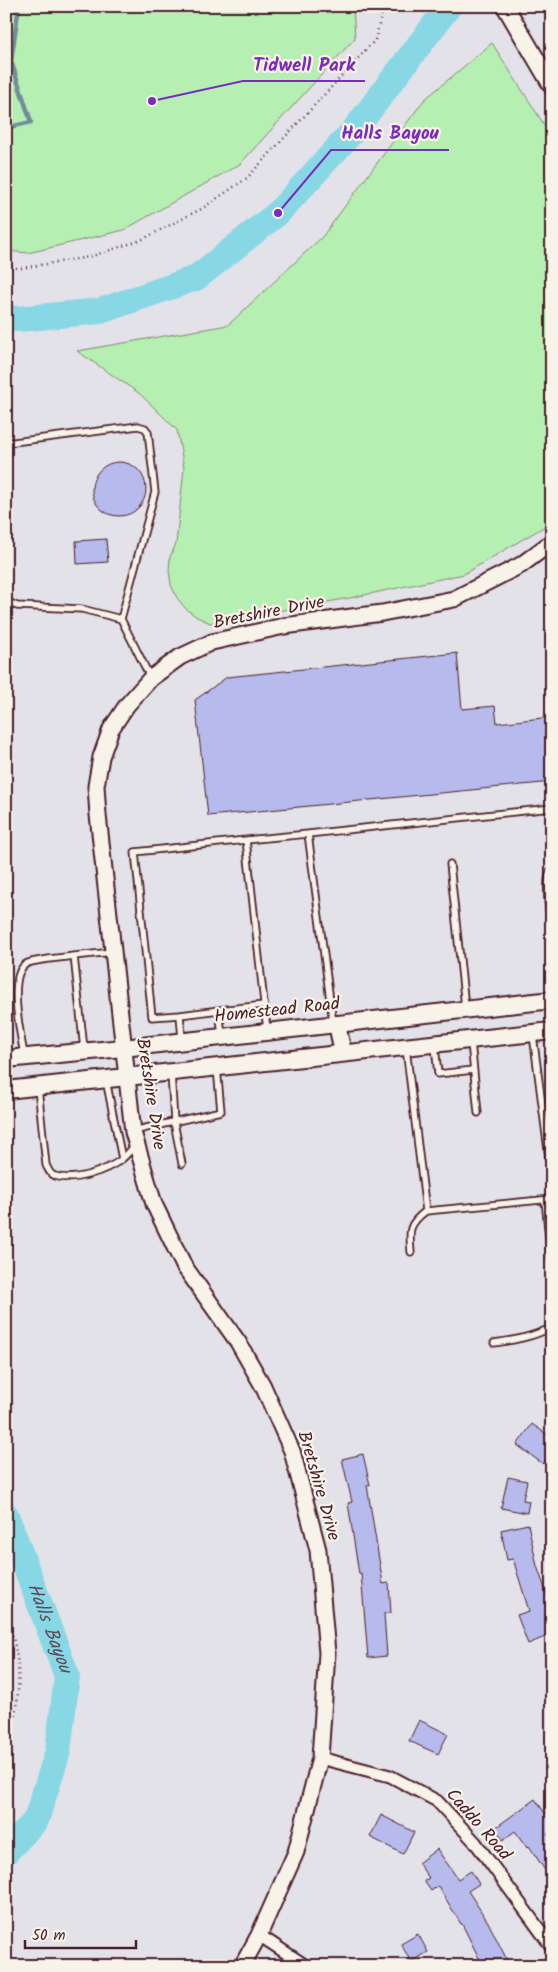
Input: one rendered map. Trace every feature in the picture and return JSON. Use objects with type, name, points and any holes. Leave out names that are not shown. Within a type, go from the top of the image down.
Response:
[{"type":"main road","points":[[504,6],[552,86]]},
{"type":"main road","name":"Homestead Road","points":[[6,1059],[123,1048],[552,1000]]},
{"type":"main road","points":[[335,1024],[342,1053]]},
{"type":"main road","points":[[6,1090],[552,1031]]},
{"type":"street","name":"Bretshire Drive","points":[[242,1966],[260,1935],[296,1852],[320,1758],[327,1653],[318,1550],[292,1451],[263,1386],[238,1342],[184,1266],[154,1204],[135,1138],[123,1048],[96,786],[100,757],[111,729],[127,705],[151,678],[180,657],[212,642],[284,626],[382,613],[454,599],[521,565],[552,542]]},
{"type":"street","name":"Caddo Road","points":[[320,1758],[390,1776],[437,1801],[475,1842],[552,1947]]},
{"type":"street","points":[[260,1935],[306,1966]]},
{"type":"lane","points":[[6,443],[138,426],[145,428],[148,432],[155,492],[121,619],[151,678]]},
{"type":"lane","points":[[6,601],[17,606],[82,609],[121,619]]},
{"type":"lane","points":[[264,1005],[152,1018],[135,852],[552,808]]},
{"type":"lane","points":[[308,834],[335,1024]]},
{"type":"lane","points":[[246,840],[267,1032]]},
{"type":"lane","points":[[450,864],[465,1010]]},
{"type":"lane","points":[[552,868],[549,871],[547,883],[552,932]]},
{"type":"lane","points":[[24,1057],[15,987],[20,971],[27,963],[113,952]]},
{"type":"lane","points":[[74,956],[84,1052]]},
{"type":"lane","points":[[219,1010],[222,1037]]},
{"type":"lane","points":[[180,1015],[182,1041]]},
{"type":"lane","points":[[533,1033],[550,1166],[552,1166]]},
{"type":"lane","points":[[470,1040],[478,1113]]},
{"type":"lane","points":[[435,1044],[438,1074],[473,1070]]},
{"type":"lane","points":[[406,1046],[426,1211]]},
{"type":"lane","points":[[38,1086],[46,1165],[50,1173],[55,1176],[71,1177],[97,1174],[122,1159],[135,1138],[174,1122],[222,1111],[217,1066]]},
{"type":"lane","points":[[171,1071],[174,1122],[182,1164]]},
{"type":"lane","points":[[106,1078],[122,1159]]},
{"type":"lane","points":[[411,1252],[409,1232],[411,1225],[426,1211],[548,1200],[552,1268]]},
{"type":"lane","points":[[494,1343],[525,1338],[539,1334],[552,1327]]},
{"type":"path","points":[[6,268],[22,268],[89,257],[141,240],[202,208],[246,178],[375,40],[384,6]]},
{"type":"path","points":[[6,1616],[13,1634],[20,1668],[17,1707],[6,1745]]},
{"type":"green space","points":[[6,6],[353,6],[355,38],[240,164],[124,230],[28,253],[6,251]]},
{"type":"green space","points":[[492,43],[552,137],[552,522],[464,574],[350,598],[210,623],[197,617],[186,609],[177,598],[171,585],[169,571],[170,557],[176,544],[184,468],[177,430],[140,394],[77,351],[228,325],[322,237],[424,100]]},
{"type":"building","points":[[114,462],[124,462],[134,466],[142,474],[146,489],[142,504],[134,512],[124,516],[114,516],[104,512],[96,504],[92,494],[92,484],[96,474],[104,466]]},
{"type":"building","points":[[106,539],[108,562],[77,564],[76,541]]},
{"type":"building","points":[[457,653],[462,709],[495,706],[497,723],[552,717],[552,782],[208,816],[195,700],[227,677]]},
{"type":"building","points":[[532,1424],[552,1438],[552,1452],[543,1464],[517,1445]]},
{"type":"building","points":[[363,1454],[370,1485],[367,1485],[383,1584],[389,1583],[391,1613],[384,1613],[387,1656],[368,1658],[361,1573],[359,1574],[348,1503],[352,1502],[342,1459]]},
{"type":"building","points":[[508,1477],[527,1481],[523,1500],[529,1501],[527,1513],[501,1508]]},
{"type":"building","points":[[528,1524],[537,1566],[552,1608],[552,1634],[528,1644],[517,1615],[529,1611],[513,1559],[507,1560],[501,1530]]},
{"type":"building","points":[[419,1720],[448,1734],[438,1754],[409,1741]]},
{"type":"building","points":[[535,1799],[545,1813],[552,1808],[552,1830],[547,1834],[552,1842],[552,1881],[529,1846],[527,1848],[515,1831],[503,1840],[495,1828]]},
{"type":"building","points":[[381,1815],[414,1832],[403,1854],[370,1837]]},
{"type":"building","points":[[437,1849],[458,1879],[471,1871],[479,1884],[468,1891],[488,1922],[510,1966],[483,1966],[462,1924],[438,1886],[431,1891],[424,1881],[429,1878],[418,1863]]},
{"type":"building","points":[[418,1934],[428,1952],[411,1962],[401,1944]]},
{"type":"waterway","points":[[6,128],[31,122],[11,61],[19,6]]},
{"type":"waterway","name":"Halls Bayou","points":[[6,318],[18,319],[100,311],[196,278],[278,213],[355,129],[449,6]]},
{"type":"waterway","name":"Halls Bayou","points":[[6,1515],[67,1676],[58,1751],[36,1820],[6,1852]]},
{"type":"place","name":"Tidwell Park","points":[[152,101]]},
{"type":"place","name":"Halls Bayou","points":[[278,213]]}]
